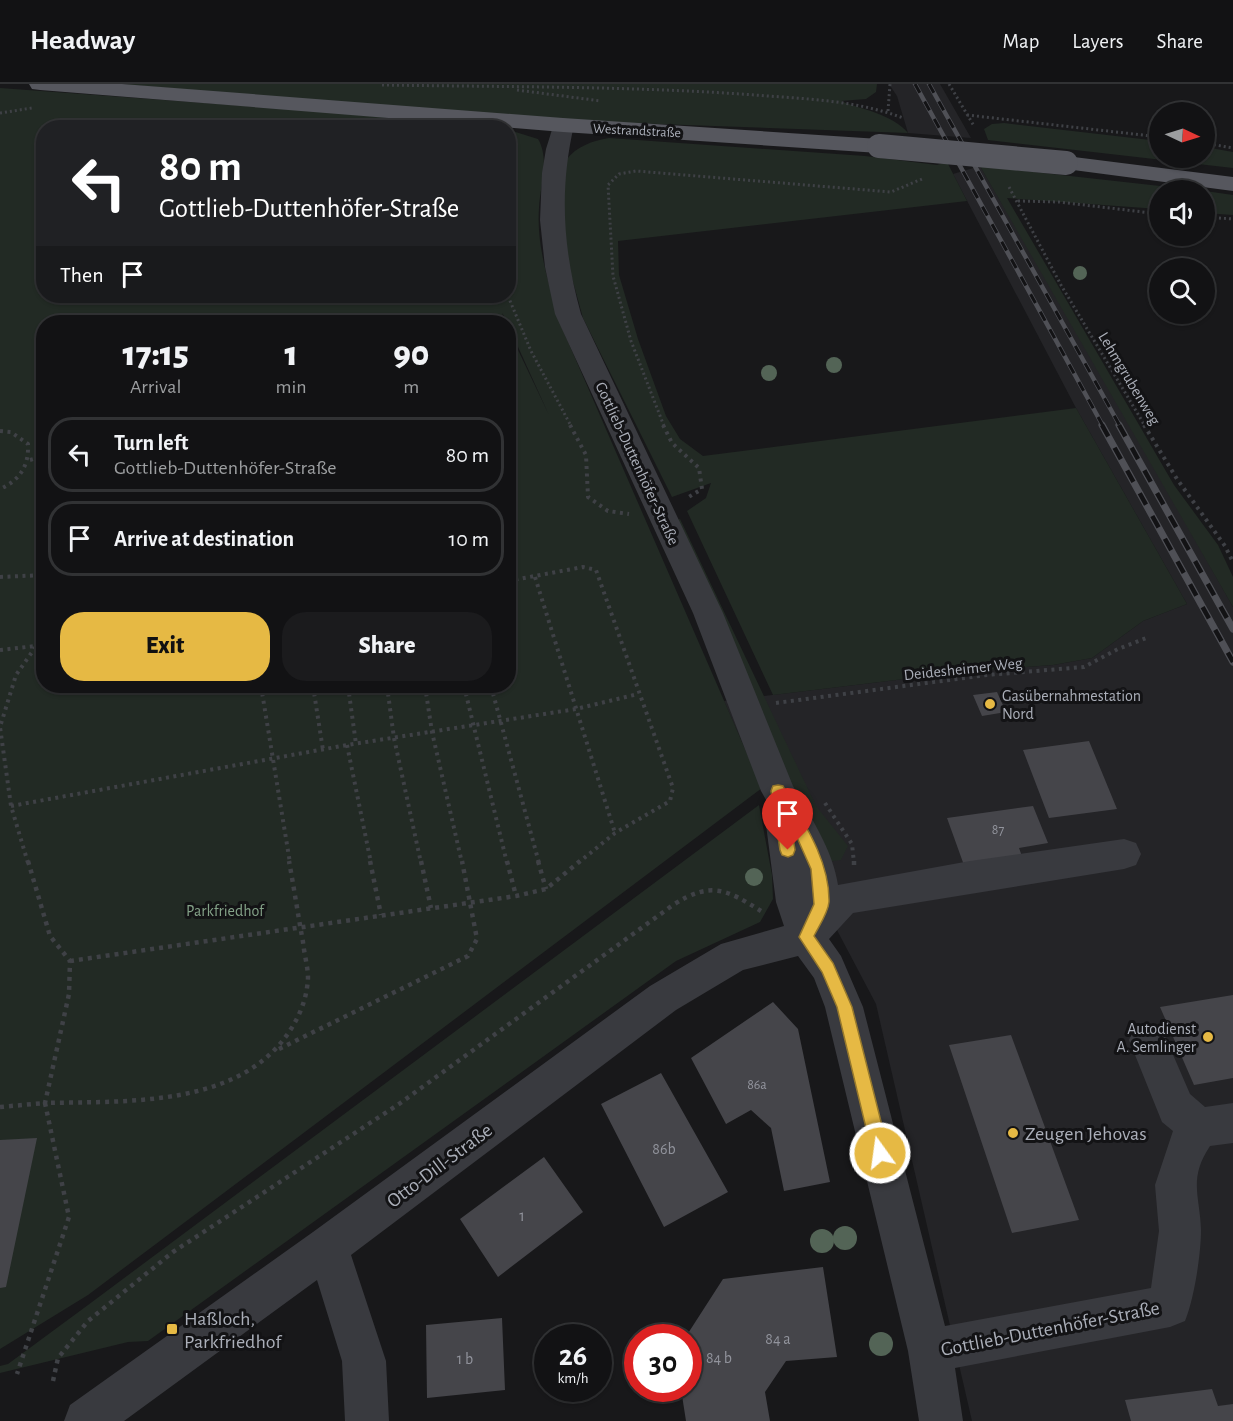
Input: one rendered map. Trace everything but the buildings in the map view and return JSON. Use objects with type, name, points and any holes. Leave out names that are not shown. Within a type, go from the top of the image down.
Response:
[{"type":"main road","name":"Westrandstraße","points":[[40,84],[498,120]]},
{"type":"main road","name":"Westrandstraße","points":[[516,121],[879,146],[1066,163],[1233,184]]},
{"type":"street","name":"Gottlieb-Duttenhöfer-Straße","points":[[562,125],[554,160],[550,196],[553,251],[568,314],[708,613],[778,791],[794,902],[806,937],[828,968],[844,1007],[930,1351],[941,1421]]},
{"type":"street","points":[[806,937],[843,899],[1124,854]]},
{"type":"street","name":"Otto-Dill-Straße","points":[[86,1421],[328,1247],[663,998],[734,956],[806,937]]},
{"type":"street","points":[[1148,1040],[1176,1108],[1216,1125]]},
{"type":"street","name":"Gottlieb-Duttenhöfer-Straße","points":[[930,1351],[1170,1306],[1180,1231],[1175,1185],[1188,1144],[1216,1125]]},
{"type":"street","points":[[328,1247],[364,1361],[367,1421]]},
{"type":"path","points":[[375,84],[719,92],[826,102],[888,111],[905,118]]},
{"type":"path","points":[[888,111],[890,84]]},
{"type":"path","points":[[950,84],[967,115],[1149,136]]},
{"type":"path","points":[[1215,145],[1233,148]]},
{"type":"path","points":[[516,315],[531,351],[586,455],[588,497],[608,511],[641,515],[663,513],[702,489],[699,468],[672,443],[659,417],[631,340],[613,276],[608,185],[619,174],[636,171],[891,192],[916,183],[924,177]]},
{"type":"path","name":"Lehmgrubenweg","points":[[1149,213],[1059,202],[1017,201],[1061,285],[1170,469],[1225,546],[1233,562]]},
{"type":"path","points":[[1215,218],[1233,219]]},
{"type":"path","points":[[0,431],[11,432],[28,444],[30,460],[23,473],[0,489]]},
{"type":"path","points":[[30,460],[36,458]]},
{"type":"path","points":[[70,961],[516,896],[546,889],[615,833],[670,801],[673,788],[596,570],[583,567],[516,580]]},
{"type":"path","points":[[0,578],[36,575]]},
{"type":"path","points":[[535,577],[615,833]]},
{"type":"path","name":"Deidesheimer Weg","points":[[773,703],[987,675],[1084,667],[1118,649],[1149,637]]},
{"type":"path","points":[[0,650],[36,645]]},
{"type":"path","points":[[17,1374],[69,1217],[45,1103],[69,994],[70,961],[50,936],[11,806],[0,727],[16,675],[36,646]]},
{"type":"path","points":[[262,693],[308,976],[300,1016],[278,1050]]},
{"type":"path","points":[[314,693],[322,750]]},
{"type":"path","points":[[349,693],[356,744]]},
{"type":"path","points":[[388,693],[394,738],[431,908]]},
{"type":"path","points":[[0,1107],[156,1099],[197,1091],[243,1074],[278,1050],[468,956],[477,939],[471,902],[432,732],[426,693]]},
{"type":"path","points":[[465,693],[516,896]]},
{"type":"path","points":[[493,693],[546,889]]},
{"type":"path","points":[[11,806],[347,745],[576,709],[638,694]]},
{"type":"path","points":[[347,745],[381,915]]},
{"type":"path","points":[[52,1381],[58,1358],[88,1321],[173,1252],[399,1104],[673,905],[698,891],[718,891],[740,897],[806,937]]},
{"type":"shaded area","points":[[889,84],[940,84],[971,138],[908,133],[897,96]]},
{"type":"shaded area","points":[[980,166],[1031,253],[1083,329],[1135,433],[1233,607],[1233,1421],[972,1421],[876,1004],[762,788],[724,701],[962,672],[1053,665],[1092,658],[1143,621],[1187,604],[1076,408],[953,174]]},
{"type":"green space","points":[[119,84],[877,84],[876,92],[866,99],[841,101],[886,117],[908,133],[572,121]]},
{"type":"green space","name":"Parkfriedhof","points":[[0,88],[413,120],[36,120],[36,303],[516,303],[516,132],[538,139],[542,147],[544,164],[539,208],[540,239],[545,269],[562,328],[762,788],[88,1295],[0,1349]]},
{"type":"green space","points":[[1004,123],[1149,140],[1149,158],[988,140],[984,129],[992,124]]},
{"type":"green space","points":[[609,138],[865,156],[937,165],[947,162],[967,201],[618,241],[619,275],[638,339],[666,416],[680,439],[703,456],[1076,408],[1187,604],[1143,621],[1092,658],[1053,665],[962,672],[773,695],[687,511],[706,498],[711,483],[672,497],[583,318],[561,238],[566,160],[585,145]]},
{"type":"green space","points":[[1215,149],[1233,152],[1233,168],[1215,166]]},
{"type":"green space","points":[[980,166],[1149,185],[1149,208],[1007,198],[1174,485],[1218,545],[1233,577],[1233,607]]},
{"type":"green space","points":[[1215,192],[1233,195],[1233,215],[1215,214]]},
{"type":"green space","points":[[680,519],[816,806],[848,846],[841,860],[826,862],[672,522]]},
{"type":"green space","points":[[759,805],[772,875],[773,899],[760,922],[676,961],[148,1341],[128,1342],[0,1373],[0,1366],[8,1364],[88,1305]]},
{"type":"railway","points":[[915,84],[1103,426]]},
{"type":"railway","points":[[929,84],[1120,426]]},
{"type":"railway","points":[[1102,425],[1233,662]]},
{"type":"railway","points":[[1119,425],[1233,629]]},
{"type":"place","name":"Gasübernahmestation Nord","points":[[990,704]]},
{"type":"place","name":"Autodienst A. Semlinger","points":[[1208,1037]]},
{"type":"place","name":"Zeugen Jehovas","points":[[1013,1133]]},
{"type":"place","name":"Haßloch, Parkfriedhof","points":[[172,1329]]},
{"type":"route","points":[[788,850],[778,791],[796,822],[818,869],[822,904],[806,937],[828,968],[844,1007],[880,1153]]}]
